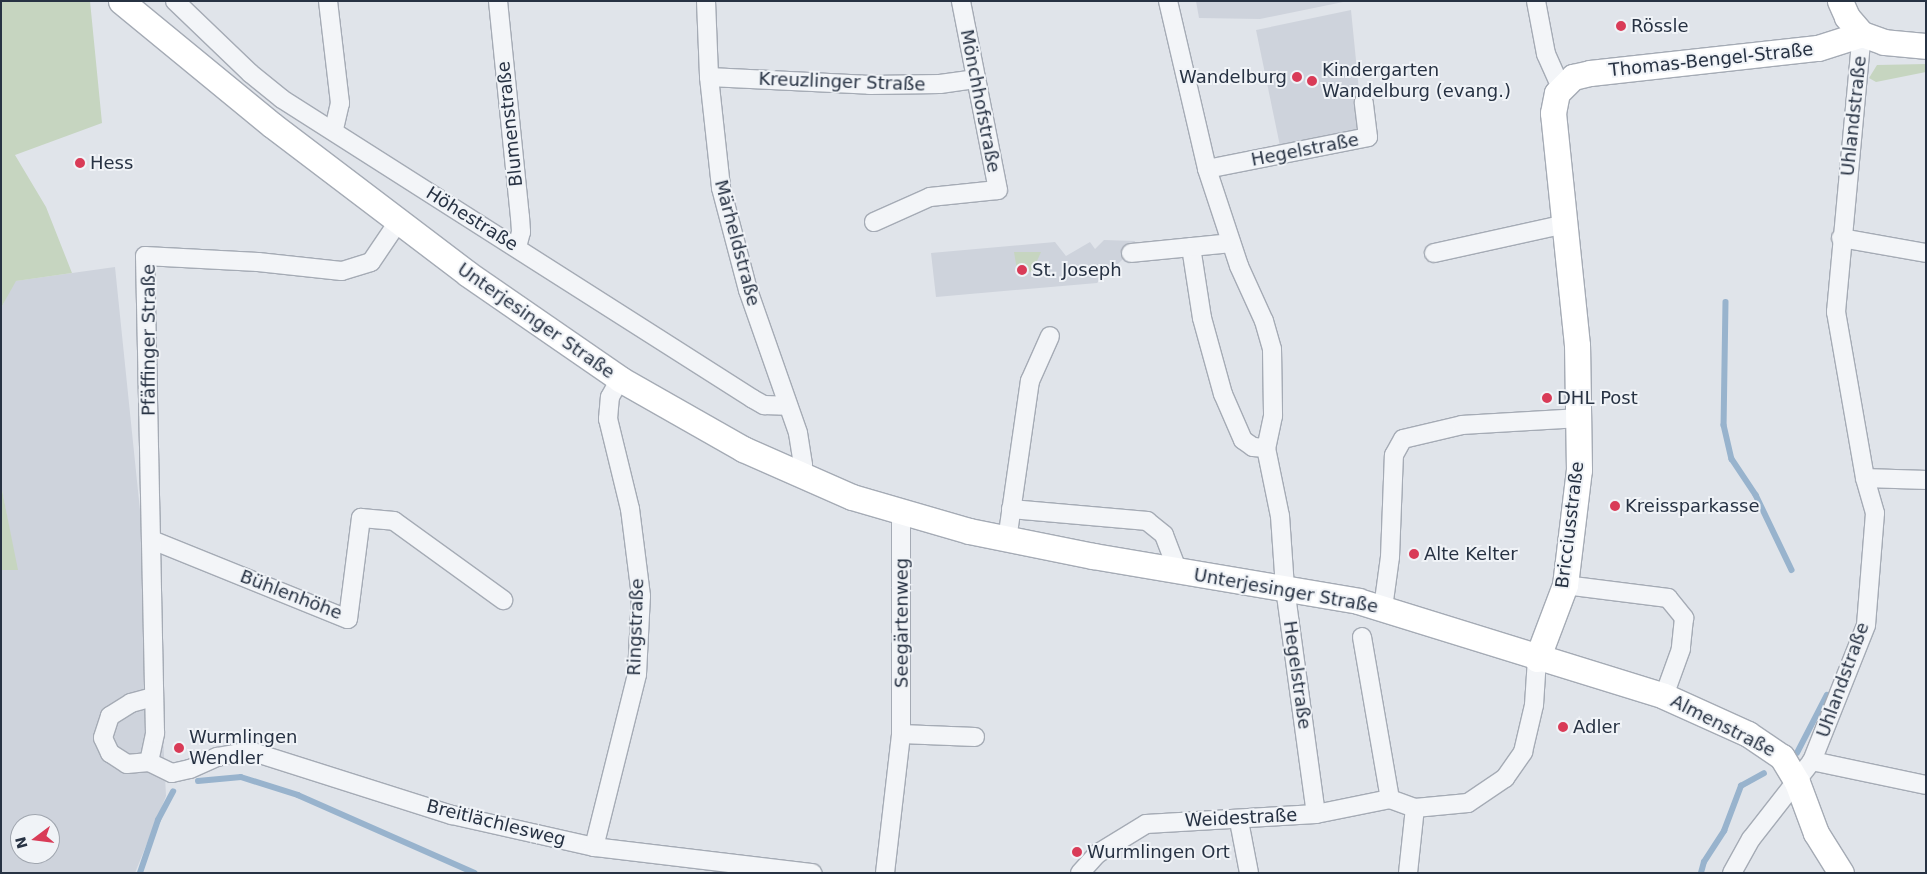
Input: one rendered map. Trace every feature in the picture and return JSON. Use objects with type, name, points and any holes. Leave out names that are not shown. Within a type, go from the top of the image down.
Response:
[{"type":"main road","name":"Unterjesinger Straße","points":[[121,1],[272,125],[398,222],[620,379],[721,438],[800,476],[901,512],[1007,540],[1285,588],[1383,608],[1537,659]]},
{"type":"main road","name":"Uhlandstraße","points":[[1840,1],[1847,17],[1862,34]]},
{"type":"main road","name":"Thomas-Bengel-Straße","points":[[1561,87],[1573,77],[1590,73],[1818,48],[1862,34]]},
{"type":"main road","points":[[1862,34],[1884,42],[1925,44]]},
{"type":"main road","name":"Bricciusstraße","points":[[1537,659],[1565,585],[1576,504],[1580,418],[1577,345],[1566,224],[1553,113],[1554,97],[1561,87]]},
{"type":"main road","name":"Almenstraße","points":[[1537,659],[1664,696],[1754,738],[1785,759],[1797,782],[1816,833],[1842,873]]},
{"type":"street","name":"Höhestraße","points":[[175,1],[266,87],[753,399],[764,405],[788,406]]},
{"type":"street","points":[[328,1],[340,103],[334,129]]},
{"type":"street","name":"Blumenstraße","points":[[498,1],[520,217],[521,232],[517,247]]},
{"type":"street","name":"Märheldstraße","points":[[706,1],[709,77],[718,167],[730,227],[801,446],[800,476]]},
{"type":"street","name":"Mönchhofstraße","points":[[874,222],[930,197],[998,190],[961,1]]},
{"type":"street","name":"Hegelstraße","points":[[1168,1],[1208,169],[1231,243],[1272,349],[1273,416],[1266,448],[1280,516],[1285,588],[1316,814]]},
{"type":"street","points":[[1536,1],[1546,54],[1561,87]]},
{"type":"street","name":"Uhlandstraße","points":[[1732,873],[1751,840],[1812,761],[1866,625],[1876,513],[1865,478],[1836,312],[1841,238],[1858,93],[1862,34]]},
{"type":"street","name":"Kreuzlinger Straße","points":[[709,77],[880,85],[940,84],[975,79]]},
{"type":"street","name":"Hegelstraße","points":[[1208,169],[1368,137],[1364,102]]},
{"type":"street","name":"Pfäffinger Straße","points":[[149,762],[155,733],[145,256],[258,262],[342,271],[371,262],[398,222]]},
{"type":"street","points":[[1434,254],[1566,224]]},
{"type":"street","points":[[1841,238],[1926,253]]},
{"type":"street","points":[[1131,253],[1231,243]]},
{"type":"street","points":[[1191,246],[1208,344],[1226,402],[1243,440],[1253,447],[1266,448]]},
{"type":"street","points":[[1007,540],[1030,381],[1050,336]]},
{"type":"street","name":"Ringstraße","points":[[594,847],[636,674],[640,615],[641,590],[630,509],[608,419],[610,397],[620,379]]},
{"type":"street","points":[[1383,608],[1390,557],[1394,454],[1403,439],[1462,425],[1580,418]]},
{"type":"street","points":[[1865,478],[1926,480]]},
{"type":"street","name":"Unterjesinger Straße","points":[[1011,509],[1147,521],[1164,535],[1178,571]]},
{"type":"street","name":"Seegärtenweg","points":[[885,873],[901,734],[901,512]]},
{"type":"street","name":"Bühlenhöhe","points":[[152,540],[348,619],[361,518],[394,521],[504,600]]},
{"type":"street","points":[[1565,585],[1668,598],[1684,618],[1680,649],[1664,696]]},
{"type":"street","points":[[1362,637],[1390,799],[1415,808],[1408,873]]},
{"type":"street","name":"Bricciusstraße","points":[[1415,808],[1468,803],[1494,786],[1516,766],[1530,722],[1537,659]]},
{"type":"street","points":[[149,762],[127,764],[110,753],[104,738],[110,716],[130,703],[153,697]]},
{"type":"street","points":[[901,734],[974,737]]},
{"type":"street","name":"Breitlächlesweg","points":[[149,762],[172,772],[190,769],[217,757],[250,751],[452,815],[594,847],[812,873]]},
{"type":"street","name":"Uhlandstraße","points":[[1812,761],[1926,785]]},
{"type":"street","name":"Weidestraße","points":[[1080,873],[1097,854],[1146,824],[1239,821],[1316,814],[1390,799]]},
{"type":"street","points":[[1239,821],[1249,873]]},
{"type":"shaded area","points":[[1196,1],[1348,1],[1260,19],[1199,18]]},
{"type":"shaded area","name":"Kindergarten Wandelburg (evang.)","points":[[1351,10],[1363,131],[1280,146],[1256,30]]},
{"type":"shaded area","name":"St. Joseph","points":[[1104,240],[1135,241],[1133,250],[1097,283],[936,297],[931,253],[1055,242],[1066,256],[1090,242],[1095,249]]},
{"type":"shaded area","points":[[115,267],[163,734],[166,796],[135,873],[1,873],[1,570],[17,569],[1,485],[1,308],[15,281]]},
{"type":"green space","points":[[1,1],[90,1],[102,123],[15,155],[46,207],[72,273],[16,281],[1,308]]},
{"type":"green space","points":[[1926,64],[1926,72],[1876,82],[1869,78],[1877,65]]},
{"type":"green space","points":[[1014,252],[1041,252],[1032,272],[1017,270]]},
{"type":"green space","points":[[1,485],[18,570],[1,570]]},
{"type":"waterway","points":[[1726,302],[1724,425],[1732,459],[1756,495],[1792,570]]},
{"type":"waterway","points":[[1797,753],[1827,695]]},
{"type":"waterway","points":[[1701,873],[1704,862],[1724,831],[1741,786],[1764,773]]},
{"type":"waterway","points":[[198,781],[241,777],[298,795],[475,873]]},
{"type":"waterway","points":[[140,873],[158,820],[173,792]]},
{"type":"place","name":"Rössle","points":[[1621,26]]},
{"type":"place","name":"Wandelburg","points":[[1297,77]]},
{"type":"place","name":"Kindergarten Wandelburg (evang.)","points":[[1312,81]]},
{"type":"place","name":"Hess","points":[[80,163]]},
{"type":"place","name":"St. Joseph","points":[[1022,270]]},
{"type":"place","name":"DHL Post","points":[[1547,398]]},
{"type":"place","name":"Kreissparkasse","points":[[1615,506]]},
{"type":"place","name":"Alte Kelter","points":[[1414,554]]},
{"type":"place","name":"Adler","points":[[1563,727]]},
{"type":"place","name":"Wurmlingen Wendler","points":[[179,748]]},
{"type":"place","name":"Wurmlingen Ort","points":[[1077,852]]}]
